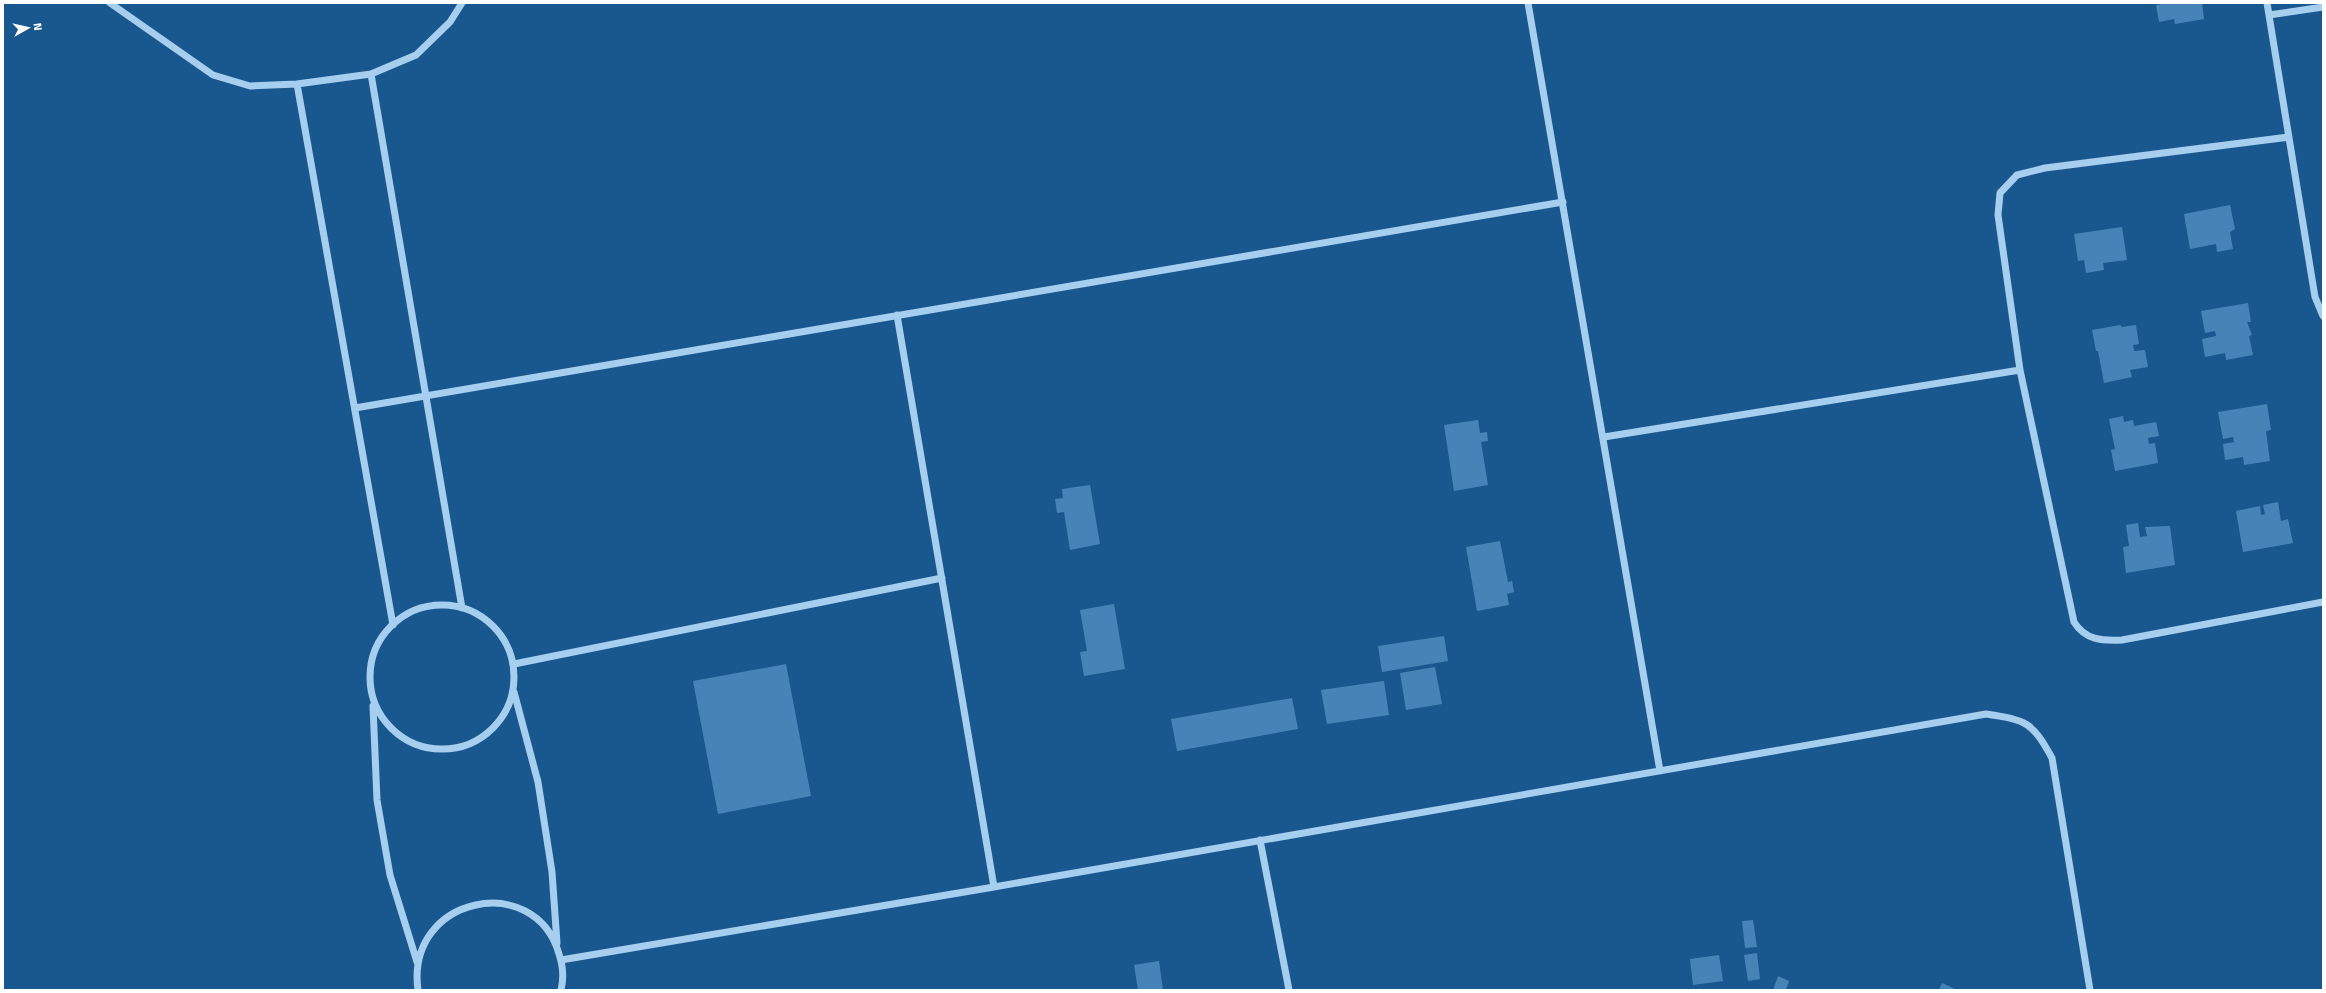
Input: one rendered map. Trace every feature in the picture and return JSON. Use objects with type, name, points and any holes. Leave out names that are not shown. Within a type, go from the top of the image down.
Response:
[{"type":"lane","points":[[110,3],[213,75],[250,86],[297,84],[371,74],[416,55],[450,22],[462,3]]},
{"type":"lane","points":[[1528,3],[1604,438],[1660,771]]},
{"type":"lane","points":[[2267,3],[2315,297],[2323,316]]},
{"type":"lane","points":[[2269,15],[2323,7]]},
{"type":"lane","points":[[371,74],[462,608]]},
{"type":"lane","points":[[297,84],[393,625]]},
{"type":"lane","points":[[2289,137],[2045,168],[2017,175],[2000,194],[1998,215],[2020,370],[2074,622],[2080,631],[2099,641],[2122,640],[2323,602]]},
{"type":"lane","points":[[355,408],[1563,202]]},
{"type":"lane","points":[[897,315],[994,887]]},
{"type":"lane","points":[[1604,438],[2020,370]]},
{"type":"lane","points":[[514,664],[942,578]]},
{"type":"lane","points":[[373,702],[379,715],[400,736],[425,747],[454,748],[482,737],[493,728],[509,705],[514,692],[515,678],[514,664],[510,651],[496,628],[474,613],[462,608],[432,607],[405,616],[393,625],[383,635],[370,662],[370,689],[373,702],[377,800],[390,875],[417,962],[418,990]]},
{"type":"lane","points":[[514,692],[538,782],[552,872],[557,946],[563,973],[560,990]]},
{"type":"lane","points":[[561,960],[994,887],[1986,714],[2016,719],[2038,732],[2052,758],[2090,990]]},
{"type":"lane","points":[[1260,840],[1288,990]]},
{"type":"lane","points":[[417,962],[428,936],[448,916],[461,909],[488,903],[503,904],[530,914],[550,934],[557,946]]},
{"type":"building","points":[[2167,3],[2202,3],[2204,19],[2175,24],[2174,19],[2159,22],[2156,5]]},
{"type":"building","points":[[2230,205],[2235,229],[2230,232],[2233,249],[2217,252],[2216,244],[2190,249],[2184,214]]},
{"type":"building","points":[[2122,227],[2127,260],[2103,263],[2104,270],[2086,273],[2084,260],[2078,261],[2074,234]]},
{"type":"building","points":[[2248,303],[2251,322],[2247,322],[2252,335],[2249,336],[2253,355],[2226,360],[2225,353],[2205,357],[2202,339],[2216,336],[2215,331],[2205,333],[2201,311]]},
{"type":"building","points":[[2120,325],[2122,327],[2136,325],[2139,344],[2133,345],[2134,351],[2145,350],[2148,367],[2130,370],[2132,377],[2104,383],[2098,351],[2096,351],[2092,330]]},
{"type":"building","points":[[2267,404],[2271,430],[2266,431],[2270,461],[2244,465],[2243,457],[2225,460],[2223,444],[2234,442],[2233,437],[2223,439],[2218,412]]},
{"type":"building","points":[[2123,416],[2124,422],[2133,420],[2134,426],[2156,422],[2159,436],[2148,438],[2149,444],[2155,443],[2158,463],[2115,471],[2111,450],[2115,449],[2109,419]]},
{"type":"building","points":[[1478,420],[1480,433],[1487,432],[1488,441],[1481,442],[1488,485],[1454,491],[1444,425]]},
{"type":"building","points":[[1090,485],[1100,544],[1070,550],[1064,512],[1057,513],[1055,499],[1063,498],[1062,489]]},
{"type":"building","points":[[2278,502],[2281,521],[2288,519],[2293,543],[2243,552],[2236,511],[2260,506],[2261,515],[2265,514],[2263,505]]},
{"type":"building","points":[[2138,523],[2140,537],[2147,536],[2145,527],[2170,526],[2175,565],[2126,573],[2123,547],[2129,546],[2126,525]]},
{"type":"building","points":[[1500,541],[1508,582],[1512,581],[1514,592],[1507,594],[1509,605],[1477,611],[1466,547]]},
{"type":"building","points":[[1114,604],[1125,669],[1084,676],[1080,652],[1087,651],[1080,610]]},
{"type":"building","points":[[1444,636],[1448,661],[1382,672],[1378,646]]},
{"type":"building","points":[[786,664],[811,796],[718,814],[693,681]]},
{"type":"building","points":[[1435,667],[1442,704],[1406,710],[1400,673]]},
{"type":"building","points":[[1384,681],[1389,715],[1327,724],[1321,690]]},
{"type":"building","points":[[1292,698],[1298,729],[1177,751],[1171,719]]},
{"type":"building","points":[[1753,920],[1757,947],[1745,948],[1742,921]]},
{"type":"building","points":[[1757,953],[1760,979],[1748,981],[1744,955]]},
{"type":"building","points":[[1719,955],[1723,981],[1693,985],[1690,959]]},
{"type":"building","points":[[1159,961],[1163,990],[1138,990],[1134,965]]},
{"type":"building","points":[[1778,976],[1789,981],[1786,990],[1773,990]]},
{"type":"building","points":[[1942,983],[1957,990],[1939,990]]}]
